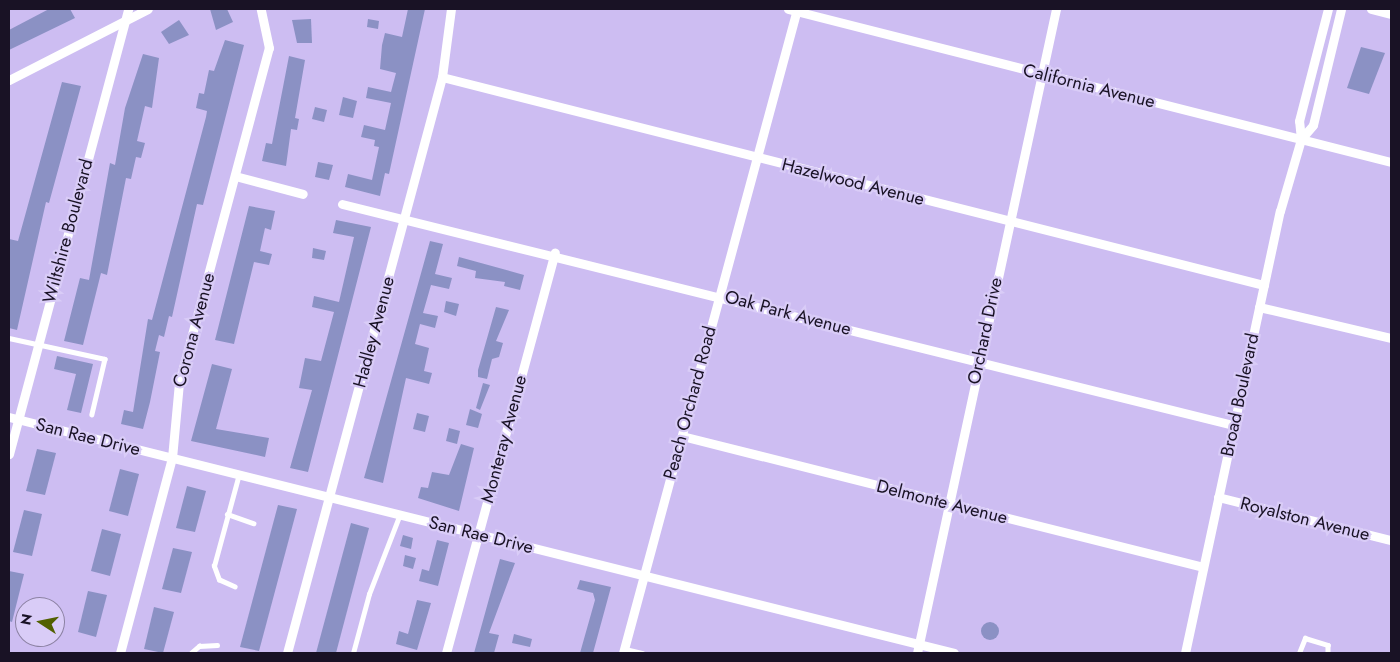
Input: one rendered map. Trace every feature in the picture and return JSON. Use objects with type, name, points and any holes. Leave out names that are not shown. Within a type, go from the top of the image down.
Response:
[{"type":"street","name":"Wiltshire Boulevard","points":[[9,454],[13,418],[38,344],[128,9]]},
{"type":"street","points":[[9,80],[148,9]]},
{"type":"street","name":"Corona Avenue","points":[[120,653],[172,458],[179,383],[268,48],[261,9]]},
{"type":"street","name":"Hadley Avenue","points":[[287,653],[406,220],[442,78],[452,9]]},
{"type":"street","name":"California Avenue","points":[[794,9],[1040,74],[1391,162]]},
{"type":"street","name":"Peach Orchard Road","points":[[624,651],[720,295],[794,9]]},
{"type":"street","name":"Orchard Drive","points":[[918,649],[1007,221],[1056,9]]},
{"type":"street","name":"Broad Boulevard","points":[[1185,653],[1259,307],[1301,139],[1299,121],[1328,9]]},
{"type":"street","name":"Broad Boulevard","points":[[1301,139],[1313,125],[1342,9]]},
{"type":"street","points":[[1371,9],[1391,14]]},
{"type":"street","name":"Hazelwood Avenue","points":[[442,78],[1264,285]]},
{"type":"street","points":[[235,176],[303,194]]},
{"type":"street","name":"Oak Park Avenue","points":[[342,204],[555,253],[978,363],[1233,426]]},
{"type":"street","name":"Monteray Avenue","points":[[446,653],[555,253]]},
{"type":"street","points":[[1259,307],[1391,338]]},
{"type":"street","name":"San Rae Drive","points":[[13,418],[644,575],[918,649],[954,653]]},
{"type":"street","name":"Delmonte Avenue","points":[[682,436],[1203,567]]},
{"type":"street","name":"Royalston Avenue","points":[[1218,497],[1391,540]]},
{"type":"lane","points":[[9,338],[105,359],[92,414]]},
{"type":"lane","points":[[235,588],[219,580],[214,566],[240,474]]},
{"type":"lane","points":[[228,514],[252,523]]},
{"type":"lane","points":[[353,653],[369,594],[400,514]]},
{"type":"lane","points":[[1299,653],[1305,638],[1328,645],[1328,653]]},
{"type":"lane","points":[[191,653],[199,646],[217,645]]},
{"type":"lane","points":[[624,651],[643,653]]},
{"type":"building","points":[[49,9],[70,9],[75,18],[9,50],[9,30]]},
{"type":"building","points":[[210,9],[227,9],[233,22],[216,30]]},
{"type":"building","points":[[408,9],[425,9],[389,174],[385,173],[380,196],[345,187],[348,174],[372,180],[379,147],[374,146],[375,140],[361,137],[364,125],[385,130],[391,103],[366,98],[368,87],[391,92],[396,73],[380,69],[382,45],[385,33],[402,37]]},
{"type":"building","points":[[311,19],[312,43],[297,43],[292,20]]},
{"type":"building","points":[[368,19],[379,21],[378,29],[367,27]]},
{"type":"building","points":[[179,20],[189,35],[169,44],[161,32]]},
{"type":"building","points":[[225,40],[244,45],[203,205],[197,204],[172,317],[169,316],[164,337],[159,335],[155,351],[160,352],[143,429],[121,424],[124,410],[133,412],[148,319],[152,320],[206,117],[207,111],[196,108],[199,93],[204,94],[209,70],[214,71]]},
{"type":"building","points":[[1361,47],[1385,53],[1369,94],[1347,88]]},
{"type":"building","points":[[143,54],[159,58],[152,108],[145,106],[137,141],[145,143],[141,158],[136,157],[131,179],[126,178],[107,275],[101,273],[83,345],[64,341],[80,278],[89,280],[110,163],[115,165],[125,108]]},
{"type":"building","points":[[289,56],[305,60],[295,118],[299,119],[297,130],[291,129],[286,166],[262,161],[266,143],[272,144]]},
{"type":"building","points":[[62,82],[81,86],[49,203],[46,202],[17,330],[9,328],[9,239],[18,241]]},
{"type":"building","points":[[343,97],[357,101],[353,118],[339,115]]},
{"type":"building","points":[[315,107],[327,110],[324,122],[312,119]]},
{"type":"building","points":[[318,162],[333,165],[329,180],[315,177]]},
{"type":"building","points":[[249,206],[275,211],[271,230],[265,228],[260,251],[272,254],[269,265],[254,262],[234,344],[215,340]]},
{"type":"building","points":[[336,220],[371,227],[308,472],[290,468],[312,390],[299,388],[305,358],[321,361],[334,312],[312,307],[314,296],[339,302],[354,237],[333,233]]},
{"type":"building","points":[[430,241],[443,244],[435,274],[452,278],[449,289],[431,285],[423,313],[438,316],[435,328],[420,324],[415,344],[429,348],[424,371],[432,373],[429,384],[406,378],[383,483],[364,478]]},
{"type":"building","points":[[313,248],[326,251],[324,260],[312,258]]},
{"type":"building","points":[[459,257],[524,275],[520,290],[504,286],[505,282],[475,278],[476,271],[457,266]]},
{"type":"building","points":[[446,301],[459,304],[456,316],[444,312]]},
{"type":"building","points":[[496,307],[509,310],[496,341],[503,343],[499,357],[492,359],[487,379],[478,377],[478,370]]},
{"type":"building","points":[[57,356],[93,364],[81,413],[67,410],[76,374],[54,369]]},
{"type":"building","points":[[212,364],[232,369],[216,429],[269,438],[265,457],[191,441]]},
{"type":"building","points":[[483,383],[490,385],[480,410],[476,408]]},
{"type":"building","points":[[470,409],[482,414],[478,428],[466,425]]},
{"type":"building","points":[[417,413],[429,416],[425,432],[413,429]]},
{"type":"building","points":[[449,428],[460,431],[457,444],[446,441]]},
{"type":"building","points":[[461,444],[474,448],[459,511],[418,498],[421,487],[428,488],[432,472],[449,475]]},
{"type":"building","points":[[37,449],[56,453],[45,495],[26,491]]},
{"type":"building","points":[[120,469],[139,474],[128,516],[109,511]]},
{"type":"building","points":[[187,486],[206,491],[195,532],[176,528]]},
{"type":"building","points":[[278,505],[297,509],[259,651],[240,647]]},
{"type":"building","points":[[24,510],[42,514],[32,556],[13,552]]},
{"type":"building","points":[[351,523],[369,528],[336,653],[316,653]]},
{"type":"building","points":[[102,529],[121,534],[110,576],[91,571]]},
{"type":"building","points":[[403,535],[413,538],[411,549],[400,546]]},
{"type":"building","points":[[437,540],[449,543],[438,586],[419,581],[422,569],[429,571]]},
{"type":"building","points":[[173,548],[192,552],[181,593],[162,589]]},
{"type":"building","points":[[405,555],[416,558],[413,569],[403,566]]},
{"type":"building","points":[[500,559],[515,563],[489,633],[499,635],[494,653],[474,653]]},
{"type":"building","points":[[9,571],[24,574],[18,597],[15,597],[15,610],[12,622],[9,621]]},
{"type":"building","points":[[580,580],[611,587],[593,653],[580,653],[595,600],[593,593],[577,589]]},
{"type":"building","points":[[88,591],[107,595],[96,637],[78,632]]},
{"type":"building","points":[[417,600],[431,603],[417,650],[396,644],[399,631],[408,634]]},
{"type":"building","points":[[154,607],[174,612],[163,653],[144,649]]},
{"type":"building","points":[[990,622],[996,625],[999,631],[996,637],[990,640],[984,637],[981,631],[984,625]]},
{"type":"building","points":[[514,634],[532,639],[530,647],[512,643]]}]
